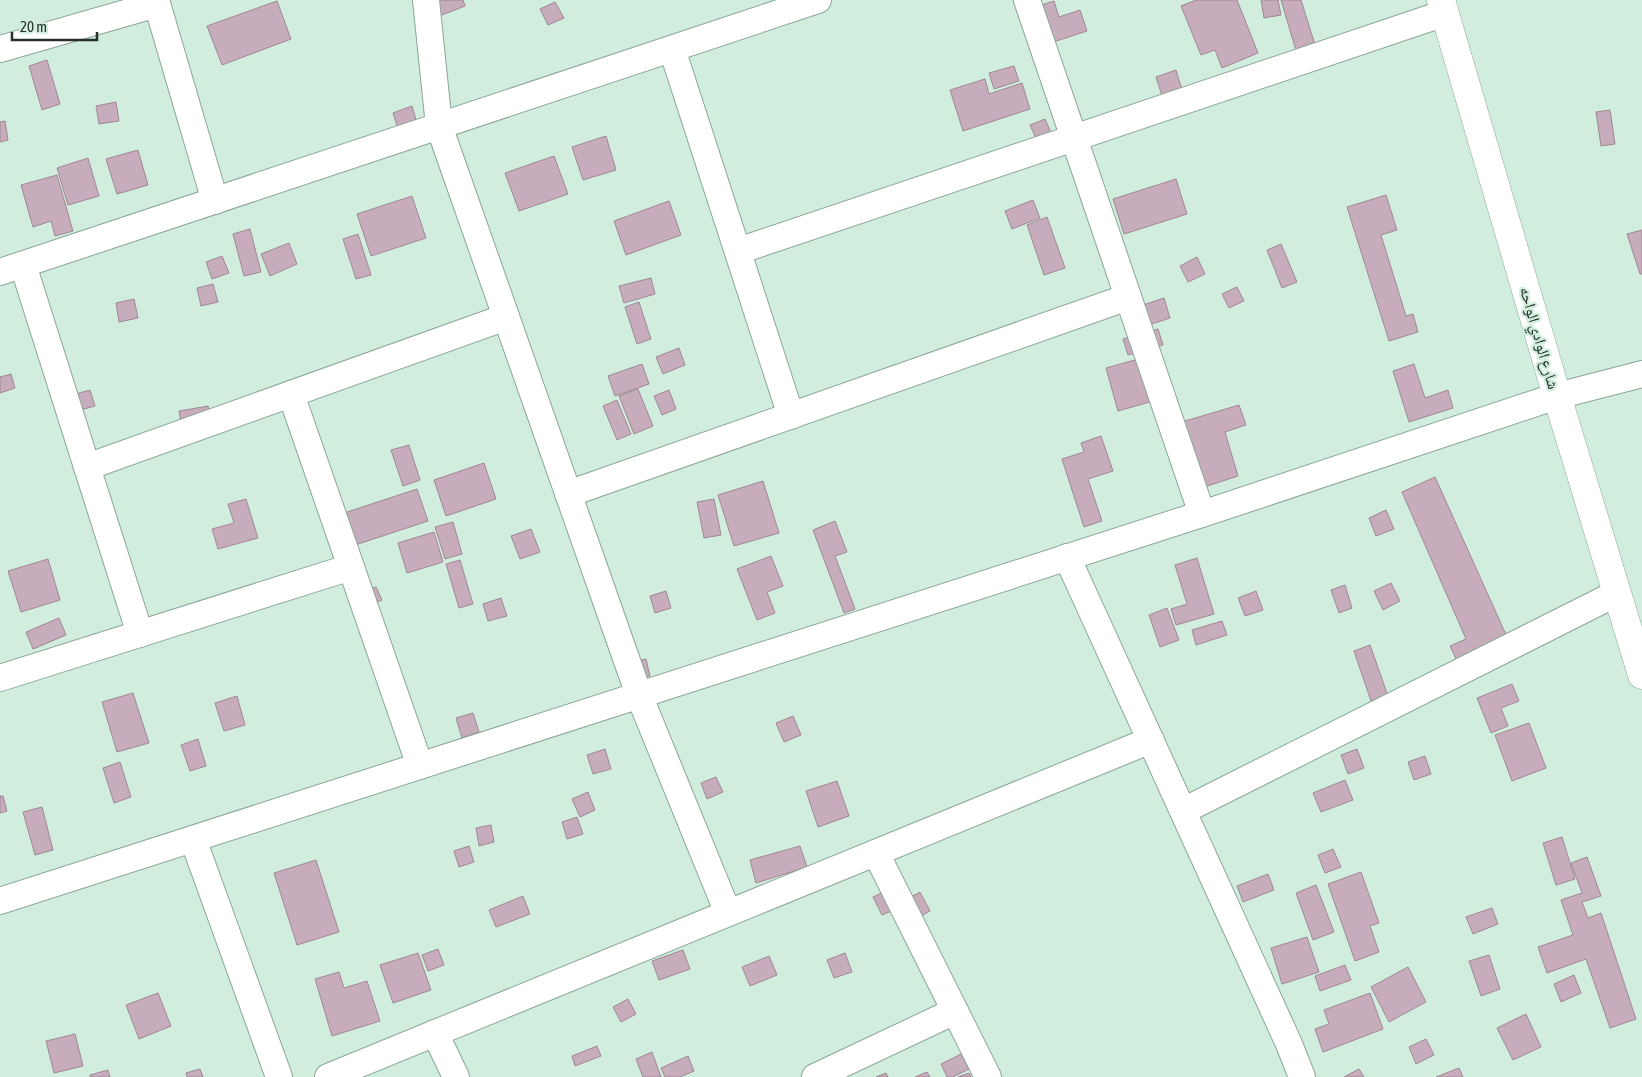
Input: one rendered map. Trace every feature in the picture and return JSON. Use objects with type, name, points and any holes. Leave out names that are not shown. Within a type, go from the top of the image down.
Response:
[{"type":"main road","name":"شارع الوادي الواحه","points":[[1443,6],[1557,396],[1642,675]]},
{"type":"street","points":[[426,0],[439,126],[639,695],[728,913]]},
{"type":"street","points":[[140,634],[87,467],[11,268],[818,0]]},
{"type":"street","points":[[1027,0],[1202,514]]},
{"type":"street","points":[[0,49],[156,2],[215,201]]},
{"type":"street","points":[[738,252],[1074,138],[1443,6]]},
{"type":"street","points":[[672,48],[791,416]]},
{"type":"street","points":[[568,494],[1128,297]]},
{"type":"street","points":[[87,467],[506,317]]},
{"type":"street","points":[[0,900],[1068,558],[1557,396],[1642,374]]},
{"type":"street","points":[[291,394],[420,766]]},
{"type":"street","points":[[1068,558],[1285,1035],[1302,1077]]},
{"type":"street","points":[[0,678],[351,567]]},
{"type":"street","points":[[1183,811],[1616,593]]},
{"type":"street","points":[[328,1077],[1151,740]]},
{"type":"street","points":[[193,839],[279,1077]]},
{"type":"street","points":[[876,853],[988,1077]]},
{"type":"street","points":[[815,1077],[955,1011]]},
{"type":"street","points":[[435,1033],[456,1077]]},
{"type":"building","points":[[415,0],[463,0],[465,6],[424,22]]},
{"type":"building","points":[[1196,0],[1237,0],[1258,53],[1222,68],[1215,50],[1201,55],[1181,6]]},
{"type":"building","points":[[1261,0],[1278,0],[1281,15],[1264,18]]},
{"type":"building","points":[[1281,0],[1301,0],[1316,48],[1297,54]]},
{"type":"building","points":[[277,1],[291,39],[222,65],[207,26]]},
{"type":"building","points":[[1054,1],[1059,17],[1080,10],[1087,31],[1044,45],[1032,8]]},
{"type":"building","points":[[555,2],[564,18],[548,25],[540,9]]},
{"type":"building","points":[[47,60],[60,104],[42,110],[29,66]]},
{"type":"building","points":[[1014,66],[1019,81],[994,89],[989,73]]},
{"type":"building","points":[[1176,70],[1183,93],[1163,99],[1156,77]]},
{"type":"building","points":[[985,79],[989,94],[1022,83],[1030,109],[963,131],[950,90]]},
{"type":"building","points":[[116,102],[119,121],[99,124],[96,106]]},
{"type":"building","points":[[412,106],[417,123],[398,129],[393,113]]},
{"type":"building","points":[[1610,110],[1615,144],[1601,146],[1596,112]]},
{"type":"building","points":[[1045,119],[1053,137],[1038,143],[1030,125]]},
{"type":"building","points":[[5,121],[8,140],[0,142],[0,122]]},
{"type":"building","points":[[606,136],[616,170],[583,180],[572,147]]},
{"type":"building","points":[[138,150],[148,185],[117,194],[106,159]]},
{"type":"building","points":[[554,156],[568,194],[519,211],[505,173]]},
{"type":"building","points":[[88,158],[99,196],[68,205],[57,168]]},
{"type":"building","points":[[57,175],[73,231],[55,236],[51,221],[33,227],[21,185]]},
{"type":"building","points":[[1176,179],[1187,214],[1124,234],[1113,199]]},
{"type":"building","points":[[1386,195],[1397,230],[1381,235],[1406,316],[1413,314],[1418,332],[1389,341],[1347,207]]},
{"type":"building","points":[[412,196],[426,238],[371,256],[357,214]]},
{"type":"building","points":[[1033,200],[1040,218],[1012,229],[1005,211]]},
{"type":"building","points":[[669,201],[681,235],[626,255],[614,221]]},
{"type":"building","points":[[1047,217],[1065,268],[1044,275],[1027,225]]},
{"type":"building","points":[[250,229],[261,272],[244,276],[233,234]]},
{"type":"building","points":[[1642,230],[1642,274],[1640,274],[1627,234]]},
{"type":"building","points":[[358,234],[371,275],[356,279],[343,239]]},
{"type":"building","points":[[289,243],[297,264],[270,276],[261,254]]},
{"type":"building","points":[[1281,244],[1297,282],[1282,288],[1267,250]]},
{"type":"building","points":[[222,256],[229,273],[212,279],[206,262]]},
{"type":"building","points":[[1197,257],[1205,274],[1188,282],[1180,266]]},
{"type":"building","points":[[651,278],[655,294],[624,303],[619,286]]},
{"type":"building","points":[[213,284],[218,302],[201,306],[197,288]]},
{"type":"building","points":[[1237,287],[1244,301],[1229,308],[1222,294]]},
{"type":"building","points":[[1164,298],[1170,318],[1140,328],[1134,308]]},
{"type":"building","points":[[134,299],[138,318],[119,322],[116,303]]},
{"type":"building","points":[[639,302],[651,339],[637,344],[625,307]]},
{"type":"building","points":[[1158,329],[1163,345],[1128,355],[1123,339]]},
{"type":"building","points":[[679,348],[685,365],[663,374],[656,357]]},
{"type":"building","points":[[1142,358],[1153,401],[1118,411],[1106,368]]},
{"type":"building","points":[[642,364],[649,384],[615,396],[608,376]]},
{"type":"building","points":[[1414,364],[1425,398],[1448,390],[1453,408],[1409,422],[1393,371]]},
{"type":"building","points":[[11,374],[15,388],[0,393],[0,377]]},
{"type":"building","points":[[638,389],[653,426],[634,434],[619,396]]},
{"type":"building","points":[[90,390],[95,406],[63,415],[58,399]]},
{"type":"building","points":[[669,390],[676,409],[662,415],[654,396]]},
{"type":"building","points":[[617,400],[631,434],[617,440],[603,406]]},
{"type":"building","points":[[1239,405],[1246,425],[1225,432],[1238,476],[1195,490],[1175,424]]},
{"type":"building","points":[[208,406],[211,421],[182,427],[179,411]]},
{"type":"building","points":[[1101,436],[1113,471],[1088,479],[1102,521],[1084,527],[1062,459],[1084,452],[1081,443]]},
{"type":"building","points":[[409,445],[420,480],[403,486],[391,450]]},
{"type":"building","points":[[484,463],[496,499],[446,516],[434,480]]},
{"type":"building","points":[[1435,477],[1508,639],[1457,661],[1450,646],[1466,639],[1402,492]]},
{"type":"building","points":[[763,481],[779,533],[734,546],[718,495]]},
{"type":"building","points":[[417,489],[428,521],[337,551],[326,519]]},
{"type":"building","points":[[246,499],[258,538],[218,549],[212,529],[234,523],[228,504]]},
{"type":"building","points":[[714,499],[721,535],[704,538],[697,502]]},
{"type":"building","points":[[1386,510],[1394,529],[1376,536],[1369,518]]},
{"type":"building","points":[[835,521],[847,552],[835,556],[855,609],[844,613],[813,530]]},
{"type":"building","points":[[453,522],[462,554],[445,559],[435,527]]},
{"type":"building","points":[[531,529],[540,552],[520,559],[511,536]]},
{"type":"building","points":[[434,532],[443,562],[407,573],[398,543]]},
{"type":"building","points":[[771,556],[783,586],[767,592],[775,613],[757,620],[737,569]]},
{"type":"building","points":[[1197,558],[1214,614],[1176,625],[1171,609],[1187,604],[1175,565]]},
{"type":"building","points":[[48,559],[60,600],[21,612],[8,571]]},
{"type":"building","points":[[460,560],[473,604],[459,608],[446,564]]},
{"type":"building","points":[[1391,583],[1400,601],[1383,610],[1374,591]]},
{"type":"building","points":[[1345,585],[1352,608],[1339,613],[1331,590]]},
{"type":"building","points":[[376,587],[382,600],[364,607],[359,593]]},
{"type":"building","points":[[666,591],[671,608],[655,613],[650,596]]},
{"type":"building","points":[[1256,591],[1263,610],[1245,616],[1238,598]]},
{"type":"building","points":[[501,598],[507,616],[488,621],[483,604]]},
{"type":"building","points":[[1167,608],[1179,640],[1160,647],[1149,615]]},
{"type":"building","points":[[59,618],[66,635],[33,649],[26,632]]},
{"type":"building","points":[[1222,621],[1227,635],[1196,645],[1192,630]]},
{"type":"building","points":[[1370,645],[1388,696],[1371,701],[1354,651]]},
{"type":"building","points":[[646,659],[650,676],[631,681],[627,663]]},
{"type":"building","points":[[1512,684],[1519,701],[1501,708],[1508,726],[1491,733],[1477,698]]},
{"type":"building","points":[[133,693],[149,743],[117,752],[102,702]]},
{"type":"building","points":[[237,696],[245,725],[224,731],[215,703]]},
{"type":"building","points":[[473,713],[479,732],[462,738],[456,718]]},
{"type":"building","points":[[793,716],[801,735],[784,742],[776,723]]},
{"type":"building","points":[[1529,723],[1546,768],[1512,781],[1495,735]]},
{"type":"building","points":[[198,739],[206,766],[190,771],[181,745]]},
{"type":"building","points":[[605,749],[611,769],[593,774],[587,755]]},
{"type":"building","points":[[1357,749],[1364,768],[1348,774],[1341,755]]},
{"type":"building","points":[[1425,756],[1431,774],[1414,780],[1408,762]]},
{"type":"building","points":[[120,762],[131,797],[114,803],[103,768]]},
{"type":"building","points":[[716,777],[723,792],[707,799],[701,783]]},
{"type":"building","points":[[1345,780],[1353,800],[1321,812],[1313,793]]},
{"type":"building","points":[[837,781],[849,816],[818,827],[806,791]]},
{"type":"building","points":[[588,792],[595,810],[580,817],[572,799]]},
{"type":"building","points":[[0,796],[3,796],[7,811],[0,813]]},
{"type":"building","points":[[42,807],[53,850],[35,855],[23,812]]},
{"type":"building","points":[[577,817],[583,834],[567,839],[562,822]]},
{"type":"building","points":[[491,825],[494,842],[479,846],[476,828]]},
{"type":"building","points":[[1562,837],[1575,879],[1556,885],[1543,843]]},
{"type":"building","points":[[469,846],[474,862],[459,867],[454,851]]},
{"type":"building","points":[[800,846],[807,867],[756,883],[750,860]]},
{"type":"building","points":[[1333,849],[1341,867],[1325,873],[1318,855]]},
{"type":"building","points":[[1587,857],[1601,896],[1582,902],[1588,918],[1601,913],[1636,1019],[1610,1028],[1586,959],[1547,973],[1538,947],[1573,935],[1561,900],[1582,893],[1571,863]]},
{"type":"building","points":[[316,860],[339,932],[297,945],[274,873]]},
{"type":"building","points":[[1361,872],[1379,923],[1370,926],[1379,952],[1355,961],[1328,884]]},
{"type":"building","points":[[1268,874],[1274,890],[1243,902],[1237,886]]},
{"type":"building","points":[[1316,885],[1334,932],[1313,940],[1296,893]]},
{"type":"building","points":[[890,889],[899,908],[882,915],[873,897]]},
{"type":"building","points":[[920,892],[930,911],[912,921],[902,902]]},
{"type":"building","points":[[523,896],[530,914],[496,927],[489,910]]},
{"type":"building","points":[[1492,908],[1498,924],[1473,934],[1466,917]]},
{"type":"building","points":[[1307,937],[1319,972],[1282,984],[1271,948]]},
{"type":"building","points":[[438,949],[444,965],[428,971],[422,955]]},
{"type":"building","points":[[683,950],[690,969],[659,980],[652,961]]},
{"type":"building","points":[[418,953],[431,990],[393,1003],[380,965]]},
{"type":"building","points":[[845,953],[852,972],[834,978],[827,960]]},
{"type":"building","points":[[1489,955],[1500,989],[1481,996],[1469,961]]},
{"type":"building","points":[[769,956],[777,975],[750,986],[742,967]]},
{"type":"building","points":[[1345,965],[1351,980],[1320,991],[1315,976]]},
{"type":"building","points":[[1408,967],[1426,1002],[1389,1022],[1371,987]]},
{"type":"building","points":[[339,972],[344,988],[367,981],[380,1021],[332,1036],[315,979]]},
{"type":"building","points":[[1574,975],[1581,993],[1561,1002],[1554,984]]},
{"type":"building","points":[[158,993],[171,1026],[139,1039],[126,1005]]},
{"type":"building","points":[[1370,993],[1383,1029],[1323,1052],[1315,1029],[1329,1024],[1324,1010]]},
{"type":"building","points":[[628,999],[636,1014],[621,1022],[613,1007]]},
{"type":"building","points":[[1526,1014],[1541,1047],[1513,1060],[1497,1028]]},
{"type":"building","points":[[75,1034],[83,1066],[54,1073],[46,1041]]},
{"type":"building","points":[[1426,1039],[1434,1055],[1416,1064],[1409,1047]]},
{"type":"building","points":[[597,1046],[601,1056],[575,1066],[572,1056]]},
{"type":"building","points":[[652,1052],[661,1077],[643,1077],[636,1059]]},
{"type":"building","points":[[961,1054],[969,1069],[953,1077],[947,1077],[941,1064]]},
{"type":"building","points":[[688,1056],[694,1071],[680,1077],[665,1077],[661,1068]]},
{"type":"building","points":[[1459,1068],[1463,1077],[1436,1077]]},
{"type":"building","points":[[200,1069],[203,1077],[187,1077],[186,1073]]},
{"type":"building","points":[[1359,1069],[1364,1077],[1344,1077]]},
{"type":"building","points":[[108,1070],[110,1077],[90,1077],[90,1075]]},
{"type":"building","points":[[927,1072],[930,1077],[915,1077]]},
{"type":"building","points":[[886,1073],[888,1077],[876,1077]]},
{"type":"building","points":[[969,1073],[971,1077],[958,1077]]}]
